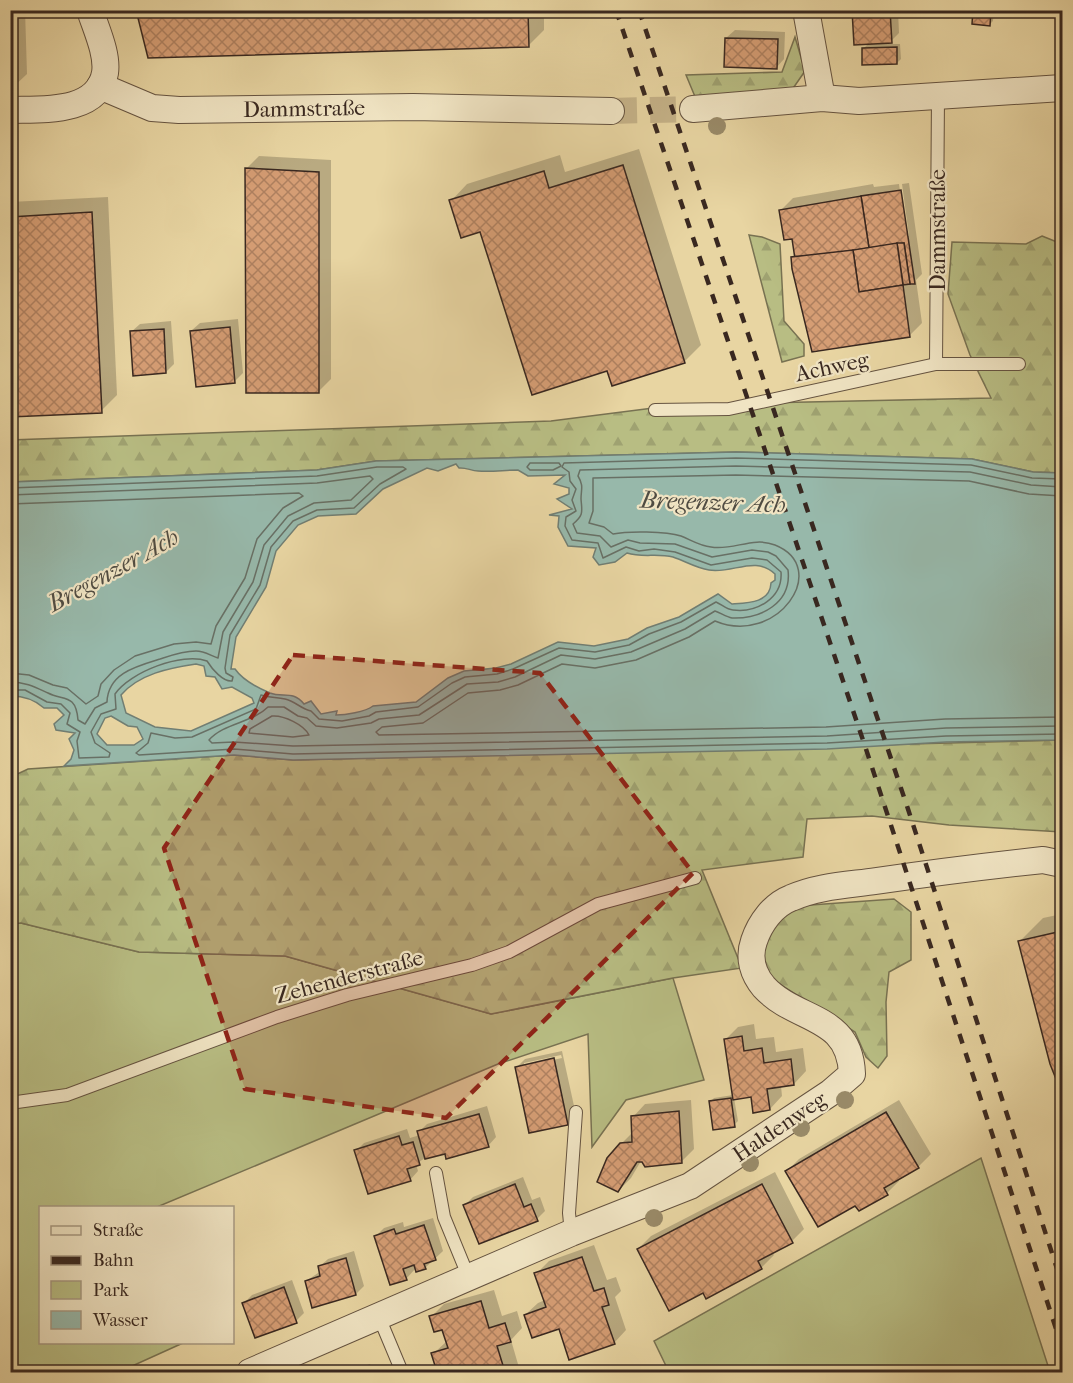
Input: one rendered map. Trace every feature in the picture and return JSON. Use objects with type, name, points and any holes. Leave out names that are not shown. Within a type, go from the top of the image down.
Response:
[{"type":"street","points":[[10,110],[63,107],[89,100],[100,86],[105,73],[103,52],[90,10]]},
{"type":"street","points":[[806,10],[822,98]]},
{"type":"street","name":"Dammstraße","points":[[100,86],[152,108],[179,110],[413,107],[611,111]]},
{"type":"street","points":[[693,109],[822,98],[846,102],[1062,88]]},
{"type":"street","name":"Haldenweg","points":[[250,1372],[571,1233],[690,1186],[830,1093],[852,1074],[851,1054],[840,1035],[765,988],[752,969],[752,946],[760,923],[790,898],[831,886],[1053,862]]},
{"type":"lane","name":"Dammstraße","points":[[936,364],[938,96]]},
{"type":"lane","name":"Achweg","points":[[655,410],[729,409],[936,364],[1019,364]]},
{"type":"lane","name":"Zehenderstraße","points":[[10,1103],[67,1095],[277,1017],[347,995],[472,965],[509,952],[598,904],[695,878]]},
{"type":"lane","points":[[571,1233],[569,1213],[576,1112]]},
{"type":"lane","points":[[436,1173],[444,1217],[469,1278]]},
{"type":"lane","points":[[379,1317],[402,1372]]},
{"type":"highlighted area","points":[[293,655],[540,673],[693,873],[446,1118],[245,1089],[164,848]]},
{"type":"green space","points":[[795,37],[805,71],[787,97],[696,99],[686,75],[782,72]]},
{"type":"green space","points":[[749,235],[780,244],[784,321],[804,344],[804,356],[782,362]]},
{"type":"green space","points":[[1042,236],[1062,244],[1062,473],[1033,472],[972,459],[736,452],[376,461],[317,470],[11,482],[10,440],[551,421],[677,405],[991,398],[970,355],[948,294],[952,242],[1026,244]]},
{"type":"green space","points":[[1062,740],[1062,832],[949,825],[872,816],[807,819],[803,857],[702,870],[742,968],[673,978],[491,1014],[285,956],[139,952],[21,923],[11,924],[11,777],[28,769],[234,755],[293,760]]},
{"type":"green space","points":[[894,899],[911,912],[911,960],[889,972],[886,1002],[887,1056],[878,1068],[866,1057],[855,1032],[770,978],[763,964],[762,946],[775,925],[797,906]]},
{"type":"green space","points":[[21,923],[139,952],[285,956],[491,1014],[673,978],[704,1080],[626,1100],[592,1147],[588,1034],[498,1064],[159,1206],[39,1206],[39,1344],[181,1344],[119,1372],[11,1372],[11,924]]},
{"type":"green space","points":[[981,1158],[1050,1372],[669,1372],[654,1341]]},
{"type":"water","name":"Bregenzer Ach","points":[[736,452],[972,459],[1033,472],[1062,473],[1062,740],[946,742],[827,749],[293,760],[234,755],[64,766],[71,759],[74,750],[69,739],[75,733],[56,730],[54,724],[64,715],[57,708],[44,708],[29,699],[11,696],[11,482],[317,470],[376,461]],"holes":[[[456,464],[459,468],[475,471],[518,470],[528,476],[565,475],[554,484],[569,488],[569,494],[557,499],[572,509],[549,515],[559,516],[558,527],[568,546],[596,548],[593,557],[599,565],[615,562],[627,553],[667,556],[718,571],[752,565],[760,566],[775,574],[775,580],[771,583],[767,595],[757,601],[732,604],[718,594],[679,617],[647,628],[628,639],[594,646],[558,642],[511,664],[464,671],[448,678],[416,702],[373,706],[350,714],[336,715],[337,711],[321,714],[311,701],[304,704],[296,697],[270,693],[251,683],[235,669],[231,669],[236,637],[266,587],[276,551],[298,525],[318,516],[356,514],[383,489],[427,468],[438,471]],[[196,664],[204,666],[206,676],[215,677],[222,689],[232,687],[252,698],[254,703],[191,731],[155,727],[126,713],[121,695],[137,682],[165,670]],[[111,716],[128,726],[137,727],[143,739],[134,745],[107,745],[97,734],[105,718]]]},
{"type":"building","points":[[136,10],[528,10],[529,47],[148,58]]},
{"type":"building","points":[[852,10],[890,10],[892,43],[854,45]]},
{"type":"building","points":[[973,10],[991,10],[990,26],[972,24]]},
{"type":"building","points":[[725,38],[778,39],[777,69],[724,67]]},
{"type":"building","points":[[897,47],[897,64],[862,65],[862,48]]},
{"type":"building","points":[[623,165],[685,363],[612,386],[607,371],[532,395],[480,232],[461,238],[449,200],[544,171],[549,188]]},
{"type":"building","points":[[245,168],[319,172],[319,393],[246,393]]},
{"type":"building","points":[[901,190],[915,284],[910,284],[904,243],[869,248],[861,196]]},
{"type":"building","points":[[861,196],[869,248],[795,259],[792,239],[784,240],[779,210]]},
{"type":"building","points":[[92,212],[102,413],[10,417],[10,217]]},
{"type":"building","points":[[897,243],[904,243],[910,284],[903,285]]},
{"type":"building","points":[[897,243],[903,285],[859,292],[853,250]]},
{"type":"building","points":[[853,250],[859,292],[903,285],[910,337],[812,352],[791,257]]},
{"type":"building","points":[[230,327],[235,383],[196,387],[190,331]]},
{"type":"building","points":[[164,329],[166,373],[133,376],[130,331]]},
{"type":"building","points":[[1062,931],[1062,1094],[1050,1064],[1018,941]]},
{"type":"building","points":[[742,1036],[744,1051],[762,1048],[764,1063],[791,1059],[794,1085],[767,1089],[770,1110],[753,1113],[751,1097],[733,1100],[724,1039]]},
{"type":"building","points":[[554,1058],[568,1125],[529,1133],[515,1067]]},
{"type":"building","points":[[731,1098],[735,1127],[713,1130],[709,1101]]},
{"type":"building","points":[[679,1111],[682,1163],[645,1167],[642,1162],[637,1162],[618,1192],[597,1182],[607,1158],[620,1143],[632,1142],[631,1116]]},
{"type":"building","points":[[886,1112],[919,1168],[884,1188],[888,1195],[859,1211],[855,1206],[818,1227],[785,1171]]},
{"type":"building","points":[[479,1114],[489,1147],[446,1159],[445,1154],[425,1159],[417,1131]]},
{"type":"building","points":[[399,1136],[402,1145],[413,1142],[420,1165],[407,1169],[411,1181],[368,1194],[354,1150]]},
{"type":"building","points":[[515,1184],[524,1207],[531,1204],[538,1221],[479,1244],[463,1205]]},
{"type":"building","points":[[762,1184],[793,1243],[758,1261],[762,1269],[706,1299],[703,1293],[669,1311],[637,1249]]},
{"type":"building","points":[[424,1225],[436,1260],[424,1264],[426,1269],[416,1272],[414,1265],[403,1269],[407,1280],[390,1285],[374,1236],[394,1229],[396,1234]]},
{"type":"building","points":[[582,1257],[594,1291],[604,1288],[609,1305],[602,1307],[615,1344],[569,1360],[559,1329],[532,1338],[524,1315],[546,1307],[534,1273]]},
{"type":"building","points":[[346,1258],[356,1295],[312,1308],[305,1281],[320,1276],[318,1266]]},
{"type":"building","points":[[284,1287],[297,1323],[255,1338],[242,1303]]},
{"type":"building","points":[[481,1301],[489,1328],[505,1323],[511,1342],[497,1346],[505,1372],[437,1372],[431,1353],[448,1348],[442,1330],[434,1332],[429,1316]]},
{"type":"tunnel","points":[[611,111],[693,109]]},
{"type":"railway","points":[[616,10],[865,746],[1062,1347]]},
{"type":"railway","points":[[639,10],[908,809],[1062,1284]]}]
